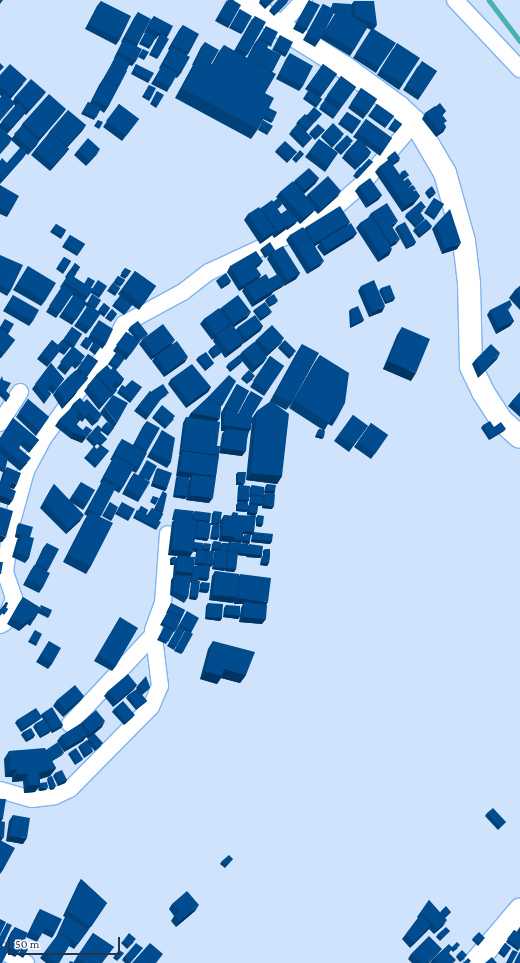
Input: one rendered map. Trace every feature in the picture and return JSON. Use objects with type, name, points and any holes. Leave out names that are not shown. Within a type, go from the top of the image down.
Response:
[{"type":"street","points":[[245,0],[279,26],[344,67],[399,107],[414,122],[445,173],[464,241],[469,283],[471,367],[483,392],[501,420],[520,438]]},
{"type":"street","points":[[279,26],[304,0]]},
{"type":"street","points":[[455,0],[520,69]]},
{"type":"street","points":[[0,626],[4,623],[14,598],[6,572],[12,522],[26,471],[45,436],[114,342],[124,324],[183,292],[209,272],[306,227],[338,205],[363,183],[414,122]]},
{"type":"street","points":[[2,415],[20,392]]},
{"type":"street","points":[[0,790],[20,797],[43,798],[70,789],[84,777],[151,707],[158,694],[159,676],[152,630],[163,602],[168,534]]},
{"type":"street","points":[[70,724],[153,635]]},
{"type":"street","points":[[475,963],[520,910]]},
{"type":"street","points":[[0,950],[26,963]]},
{"type":"building","points":[[228,0],[233,0],[241,5],[231,23],[219,16]]},
{"type":"building","points":[[261,0],[273,0],[267,6]]},
{"type":"building","points":[[278,0],[289,0],[276,14],[271,8]]},
{"type":"building","points":[[309,0],[320,5],[307,29],[296,23]]},
{"type":"building","points":[[101,1],[131,16],[120,39],[89,24]]},
{"type":"building","points":[[354,1],[374,1],[377,25],[355,16]]},
{"type":"building","points":[[333,3],[351,4],[352,17],[338,9],[337,11],[331,8]]},
{"type":"building","points":[[323,4],[335,10],[319,41],[307,35]]},
{"type":"building","points":[[240,9],[252,16],[243,32],[231,25]]},
{"type":"building","points":[[338,9],[368,26],[354,50],[324,33]]},
{"type":"building","points":[[138,12],[151,19],[138,44],[125,37]]},
{"type":"building","points":[[154,16],[173,26],[169,34],[162,30],[160,34],[148,27]]},
{"type":"building","points":[[255,16],[266,22],[248,54],[237,48]]},
{"type":"building","points":[[183,25],[199,34],[189,53],[172,44]]},
{"type":"building","points":[[266,26],[278,32],[272,44],[260,37]]},
{"type":"building","points":[[372,28],[396,43],[379,68],[356,53]]},
{"type":"building","points":[[146,32],[156,37],[151,46],[141,41]]},
{"type":"building","points":[[161,34],[169,39],[159,56],[151,52]]},
{"type":"building","points":[[280,35],[293,42],[287,54],[274,47]]},
{"type":"building","points":[[258,39],[269,44],[267,48],[281,55],[273,71],[248,58]]},
{"type":"building","points":[[124,40],[142,49],[136,61],[118,52]]},
{"type":"building","points":[[205,42],[219,50],[211,64],[199,57],[195,60]]},
{"type":"building","points":[[397,43],[420,58],[403,84],[380,70]]},
{"type":"building","points":[[224,45],[276,74],[265,93],[213,65]]},
{"type":"building","points":[[172,47],[190,57],[181,73],[163,63]]},
{"type":"building","points":[[143,49],[149,52],[146,57],[140,54]]},
{"type":"building","points":[[290,53],[313,66],[303,86],[279,74]]},
{"type":"building","points":[[116,55],[130,62],[126,71],[112,64],[111,65]]},
{"type":"building","points":[[199,57],[274,98],[258,129],[182,88]]},
{"type":"building","points":[[422,61],[437,71],[421,95],[406,85]]},
{"type":"building","points":[[0,63],[4,67],[0,71]]},
{"type":"building","points":[[10,64],[27,79],[11,96],[0,86],[0,75]]},
{"type":"building","points":[[112,64],[127,71],[119,86],[104,79]]},
{"type":"building","points":[[136,64],[154,73],[150,80],[133,71]]},
{"type":"building","points":[[323,64],[337,74],[323,94],[309,84]]},
{"type":"building","points":[[162,65],[178,73],[170,87],[155,79]]},
{"type":"building","points":[[341,76],[356,87],[343,105],[327,95]]},
{"type":"building","points":[[31,79],[46,92],[30,110],[15,97]]},
{"type":"building","points":[[103,79],[118,87],[108,107],[93,100]]},
{"type":"building","points":[[149,85],[156,88],[151,98],[144,95]]},
{"type":"building","points":[[361,88],[377,99],[367,114],[351,103]]},
{"type":"building","points":[[309,90],[322,99],[318,105],[305,96]]},
{"type":"building","points":[[157,91],[164,95],[158,105],[152,101]]},
{"type":"building","points":[[4,93],[15,103],[0,120],[0,98]]},
{"type":"building","points":[[49,94],[66,109],[40,138],[23,123]]},
{"type":"building","points":[[325,100],[339,110],[335,116],[320,106]]},
{"type":"building","points":[[88,102],[101,108],[96,118],[83,111]]},
{"type":"building","points":[[18,103],[26,111],[11,128],[2,121]]},
{"type":"building","points":[[440,103],[446,111],[442,115],[435,107]]},
{"type":"building","points":[[119,104],[139,119],[126,136],[106,121]]},
{"type":"building","points":[[377,104],[394,116],[387,125],[370,114]]},
{"type":"building","points":[[435,106],[447,121],[444,123],[446,127],[440,132],[425,113]]},
{"type":"building","points":[[314,107],[322,114],[315,122],[308,114]]},
{"type":"building","points":[[269,108],[277,112],[273,121],[265,116]]},
{"type":"building","points":[[68,110],[86,125],[67,146],[50,131]]},
{"type":"building","points":[[347,112],[361,121],[354,131],[340,121]]},
{"type":"building","points":[[305,114],[314,122],[307,129],[298,121]]},
{"type":"building","points":[[366,119],[392,138],[383,150],[357,132]]},
{"type":"building","points":[[395,119],[402,124],[397,130],[390,126]]},
{"type":"building","points":[[98,120],[103,122],[101,126],[96,124]]},
{"type":"building","points":[[263,120],[273,126],[269,132],[260,127]]},
{"type":"building","points":[[333,123],[344,134],[334,145],[322,135]]},
{"type":"building","points":[[298,124],[312,138],[305,145],[291,131]]},
{"type":"building","points":[[318,124],[325,130],[317,138],[311,131]]},
{"type":"building","points":[[22,126],[39,141],[32,150],[14,134]]},
{"type":"building","points":[[0,128],[12,139],[0,153]]},
{"type":"building","points":[[50,132],[69,149],[53,166],[35,150]]},
{"type":"building","points":[[347,135],[353,141],[342,152],[336,146]]},
{"type":"building","points":[[88,138],[100,149],[90,161],[78,150]]},
{"type":"building","points":[[319,139],[338,153],[328,166],[309,152]]},
{"type":"building","points":[[358,139],[371,152],[359,165],[346,152]]},
{"type":"building","points":[[285,141],[297,152],[289,160],[277,149]]},
{"type":"building","points":[[21,147],[27,153],[3,180],[0,177],[0,161],[2,158],[7,163]]},
{"type":"building","points":[[300,150],[304,154],[298,160],[294,157]]},
{"type":"building","points":[[395,151],[400,158],[394,163],[389,156]]},
{"type":"building","points":[[369,159],[373,162],[364,170],[361,167]]},
{"type":"building","points":[[389,160],[417,199],[406,206],[379,167]]},
{"type":"building","points":[[360,167],[364,171],[359,177],[355,173]]},
{"type":"building","points":[[309,168],[319,178],[305,190],[295,180]]},
{"type":"building","points":[[405,170],[409,175],[405,177],[401,172]]},
{"type":"building","points":[[328,176],[341,191],[322,209],[308,194]]},
{"type":"building","points":[[370,178],[382,195],[370,203],[359,186]]},
{"type":"building","points":[[408,178],[412,184],[408,186],[404,181]]},
{"type":"building","points":[[293,181],[316,208],[304,218],[280,192]]},
{"type":"building","points":[[0,185],[19,196],[10,212],[0,207]]},
{"type":"building","points":[[413,185],[416,189],[412,191],[409,187]]},
{"type":"building","points":[[432,186],[436,193],[431,196],[427,190]]},
{"type":"building","points":[[416,190],[420,196],[416,199],[412,192]]},
{"type":"building","points":[[278,198],[282,204],[277,208],[273,202]]},
{"type":"building","points":[[434,198],[444,204],[436,217],[426,211]]},
{"type":"building","points":[[272,200],[288,225],[278,232],[261,208]]},
{"type":"building","points":[[421,201],[426,207],[420,212],[425,219],[417,226],[406,214]]},
{"type":"building","points":[[387,203],[398,221],[391,225],[400,239],[391,244],[371,213]]},
{"type":"building","points":[[340,206],[350,222],[315,243],[306,227]]},
{"type":"building","points":[[259,207],[275,231],[264,238],[248,214]]},
{"type":"building","points":[[288,209],[297,221],[288,227],[281,214]]},
{"type":"building","points":[[450,209],[461,243],[445,249],[436,224]]},
{"type":"building","points":[[371,216],[392,249],[382,256],[360,223]]},
{"type":"building","points":[[426,219],[432,226],[421,235],[415,228]]},
{"type":"building","points":[[405,222],[416,242],[408,247],[397,226]]},
{"type":"building","points":[[351,223],[357,233],[327,251],[321,241]]},
{"type":"building","points":[[56,224],[66,230],[63,236],[52,230]]},
{"type":"building","points":[[303,227],[324,261],[311,269],[290,235]]},
{"type":"building","points":[[70,235],[85,244],[79,253],[64,244]]},
{"type":"building","points":[[270,242],[275,250],[267,255],[262,248]]},
{"type":"building","points":[[283,246],[300,273],[288,281],[271,253]]},
{"type":"building","points":[[256,251],[263,261],[255,266],[261,275],[242,286],[230,266]]},
{"type":"building","points":[[0,255],[23,265],[11,290],[0,285]]},
{"type":"building","points":[[64,257],[71,261],[65,271],[58,266]]},
{"type":"building","points":[[75,263],[80,267],[78,271],[72,268]]},
{"type":"building","points":[[28,266],[56,283],[45,301],[17,284]]},
{"type":"building","points":[[125,268],[131,271],[127,277],[121,273]]},
{"type":"building","points":[[70,270],[76,274],[74,277],[67,274]]},
{"type":"building","points":[[135,271],[156,286],[143,305],[122,289]]},
{"type":"building","points":[[226,273],[231,281],[223,286],[218,279]]},
{"type":"building","points":[[69,274],[93,289],[88,297],[64,282]]},
{"type":"building","points":[[266,274],[275,289],[255,301],[246,286]]},
{"type":"building","points":[[278,274],[284,284],[275,289],[269,279]]},
{"type":"building","points":[[118,276],[125,280],[122,285],[115,280]]},
{"type":"building","points":[[88,277],[95,281],[91,288],[84,284]]},
{"type":"building","points":[[98,280],[107,286],[101,295],[92,290]]},
{"type":"building","points":[[374,280],[385,306],[373,312],[361,286]]},
{"type":"building","points":[[113,283],[120,288],[117,293],[109,288]]},
{"type":"building","points":[[63,285],[74,292],[60,313],[49,306]]},
{"type":"building","points":[[390,285],[395,298],[387,302],[381,288]]},
{"type":"building","points":[[520,286],[520,296],[515,290]]},
{"type":"building","points":[[92,294],[101,300],[96,308],[87,303]]},
{"type":"building","points":[[274,294],[278,301],[271,305],[267,298]]},
{"type":"building","points":[[13,295],[39,310],[33,321],[7,306]]},
{"type":"building","points":[[74,295],[87,303],[76,320],[63,312]]},
{"type":"building","points":[[238,295],[251,312],[234,324],[222,307]]},
{"type":"building","points":[[120,296],[132,305],[126,313],[114,303]]},
{"type":"building","points":[[510,300],[512,305],[507,308],[514,321],[499,328],[490,310]]},
{"type":"building","points":[[265,302],[272,312],[262,318],[255,309]]},
{"type":"building","points":[[104,303],[110,308],[106,314],[99,309]]},
{"type":"building","points":[[88,305],[101,313],[90,329],[78,321]]},
{"type":"building","points":[[358,306],[364,320],[352,325],[351,309]]},
{"type":"building","points":[[219,308],[230,324],[215,335],[204,319]]},
{"type":"building","points":[[112,309],[117,314],[113,320],[107,315]]},
{"type":"building","points":[[255,315],[263,326],[246,339],[238,327]]},
{"type":"building","points":[[5,319],[14,324],[10,331],[1,326]]},
{"type":"building","points":[[99,320],[113,329],[106,344],[90,334]]},
{"type":"building","points":[[138,321],[148,334],[140,340],[130,327]]},
{"type":"building","points":[[163,324],[175,340],[154,355],[143,339]]},
{"type":"building","points":[[232,324],[244,341],[229,352],[216,335]]},
{"type":"building","points":[[272,325],[284,338],[270,352],[257,339]]},
{"type":"building","points":[[72,327],[82,334],[74,346],[64,339]]},
{"type":"building","points":[[402,327],[430,339],[416,373],[388,361]]},
{"type":"building","points":[[0,328],[15,340],[5,353],[0,350]]},
{"type":"building","points":[[126,332],[140,341],[130,355],[116,345]]},
{"type":"building","points":[[86,337],[93,341],[89,347],[82,342]]},
{"type":"building","points":[[52,340],[58,345],[62,340],[70,347],[67,350],[63,346],[51,362],[41,354]]},
{"type":"building","points":[[285,340],[296,351],[291,356],[280,345]]},
{"type":"building","points":[[177,341],[188,357],[168,372],[156,356]]},
{"type":"building","points":[[95,342],[101,346],[97,352],[91,348]]},
{"type":"building","points":[[254,342],[267,358],[255,367],[242,352]]},
{"type":"building","points":[[216,344],[222,352],[215,357],[210,349]]},
{"type":"building","points":[[302,344],[319,353],[292,403],[275,394]]},
{"type":"building","points":[[491,344],[500,353],[482,373],[476,359]]},
{"type":"building","points":[[73,346],[85,356],[79,364],[75,361],[69,369],[60,362]]},
{"type":"building","points":[[117,352],[125,358],[118,368],[110,362]]},
{"type":"building","points":[[206,352],[214,363],[206,368],[198,357]]},
{"type":"building","points":[[88,354],[98,361],[88,375],[78,368]]},
{"type":"building","points":[[239,355],[243,360],[232,369],[228,364]]},
{"type":"building","points":[[320,355],[349,373],[345,403],[337,418],[333,416],[329,423],[295,401]]},
{"type":"building","points":[[270,356],[284,366],[267,391],[253,381]]},
{"type":"building","points":[[51,363],[64,379],[56,389],[52,384],[47,389],[51,394],[47,399],[35,384]]},
{"type":"building","points":[[192,364],[211,387],[189,403],[171,379]]},
{"type":"building","points":[[107,365],[111,370],[113,367],[124,379],[119,384],[116,381],[112,385],[117,390],[114,393],[97,374]]},
{"type":"building","points":[[76,370],[80,375],[83,372],[88,378],[78,390],[69,376]]},
{"type":"building","points":[[249,370],[255,376],[249,382],[243,376]]},
{"type":"building","points":[[229,375],[236,381],[222,406],[208,397]]},
{"type":"building","points":[[2,376],[3,380],[11,383],[6,391],[10,395],[8,399],[0,391],[0,380]]},
{"type":"building","points":[[69,376],[78,390],[66,403],[57,389]]},
{"type":"building","points":[[96,376],[112,394],[103,404],[87,386]]},
{"type":"building","points":[[132,380],[142,387],[132,400],[119,390],[122,385],[125,387]]},
{"type":"building","points":[[163,384],[169,393],[160,399],[152,391]]},
{"type":"building","points":[[237,384],[249,391],[238,413],[225,406]]},
{"type":"building","points":[[150,391],[161,399],[149,415],[138,406]]},
{"type":"building","points":[[251,391],[263,398],[252,416],[251,429],[224,425],[225,408],[239,414]]},
{"type":"building","points":[[520,392],[520,409],[512,401]]},
{"type":"building","points":[[113,395],[128,403],[117,423],[104,407]]},
{"type":"building","points":[[80,398],[84,402],[87,399],[102,415],[96,421],[89,413],[85,417],[73,404]]},
{"type":"building","points":[[208,398],[221,406],[220,418],[191,413]]},
{"type":"building","points":[[28,399],[49,417],[39,431],[19,412]]},
{"type":"building","points":[[271,401],[289,414],[282,476],[251,473],[257,411]]},
{"type":"building","points":[[162,405],[175,416],[167,426],[154,415]]},
{"type":"building","points":[[72,407],[79,413],[76,417],[80,420],[76,424],[83,430],[86,426],[92,430],[86,437],[74,433],[59,420]]},
{"type":"building","points":[[353,415],[368,426],[353,446],[338,436]]},
{"type":"building","points":[[186,417],[220,422],[217,446],[220,446],[219,455],[182,450]]},
{"type":"building","points":[[13,418],[39,440],[33,447],[23,439],[19,448],[31,458],[24,465],[0,445],[0,439]]},
{"type":"building","points":[[147,421],[160,428],[147,451],[135,444]]},
{"type":"building","points":[[490,421],[494,427],[501,422],[506,429],[491,438],[483,425]]},
{"type":"building","points":[[107,422],[114,428],[110,433],[102,427]]},
{"type":"building","points":[[371,423],[388,435],[375,454],[358,441]]},
{"type":"building","points":[[98,425],[102,429],[100,432],[107,439],[102,444],[99,441],[96,444],[88,436]]},
{"type":"building","points":[[225,429],[248,431],[246,451],[223,448]]},
{"type":"building","points":[[319,429],[325,431],[324,437],[317,435]]},
{"type":"building","points":[[162,430],[175,438],[171,462],[151,452]]},
{"type":"building","points":[[122,439],[147,453],[139,468],[114,454]]},
{"type":"building","points":[[101,445],[109,451],[97,465],[86,456],[94,446],[97,449]]},
{"type":"building","points":[[182,451],[219,456],[216,476],[180,471]]},
{"type":"building","points":[[0,452],[8,458],[5,470],[0,467]]},
{"type":"building","points":[[114,456],[134,467],[123,487],[103,477]]},
{"type":"building","points":[[147,460],[157,466],[149,481],[139,476]]},
{"type":"building","points":[[7,467],[21,473],[17,484],[12,482],[10,488],[16,491],[13,500],[0,495],[0,486]]},
{"type":"building","points":[[158,468],[172,473],[167,488],[152,483]]},
{"type":"building","points":[[238,472],[246,472],[245,483],[238,482]]},
{"type":"building","points":[[134,473],[150,482],[141,497],[126,489]]},
{"type":"building","points":[[192,475],[216,477],[213,498],[190,495]]},
{"type":"building","points":[[178,476],[189,477],[187,496],[175,495]]},
{"type":"building","points":[[103,480],[116,487],[101,516],[88,509]]},
{"type":"building","points":[[81,482],[95,490],[87,504],[72,496]]},
{"type":"building","points":[[54,484],[84,515],[69,529],[44,502]]},
{"type":"building","points":[[267,484],[276,485],[275,491],[266,490]]},
{"type":"building","points":[[240,485],[250,486],[249,500],[238,499]]},
{"type":"building","points":[[252,485],[264,487],[264,496],[251,494]]},
{"type":"building","points":[[163,491],[167,494],[163,512],[155,508]]},
{"type":"building","points":[[265,493],[275,494],[274,506],[264,505]]},
{"type":"building","points":[[252,495],[264,497],[263,504],[251,503]]},
{"type":"building","points":[[153,496],[159,498],[157,502],[152,500]]},
{"type":"building","points":[[110,502],[118,507],[113,518],[104,514]]},
{"type":"building","points":[[122,502],[135,509],[130,518],[117,512]]},
{"type":"building","points":[[238,502],[248,503],[248,510],[237,509]]},
{"type":"building","points":[[249,504],[258,505],[257,513],[249,512]]},
{"type":"building","points":[[141,506],[148,510],[146,514],[139,510]]},
{"type":"building","points":[[0,507],[13,511],[6,537],[0,535]]},
{"type":"building","points":[[152,508],[163,514],[160,520],[148,515]]},
{"type":"building","points":[[175,509],[194,511],[192,519],[174,517]]},
{"type":"building","points":[[137,510],[161,522],[158,527],[134,516]]},
{"type":"building","points":[[195,511],[211,513],[210,521],[194,519]]},
{"type":"building","points":[[214,511],[222,512],[220,523],[213,523]]},
{"type":"building","points":[[90,512],[113,523],[91,566],[68,555]]},
{"type":"building","points":[[233,512],[238,513],[235,537],[222,535],[224,515],[233,516]]},
{"type":"building","points":[[237,515],[256,516],[254,532],[243,531],[242,540],[234,539]]},
{"type":"building","points":[[258,515],[264,516],[263,524],[257,523]]},
{"type":"building","points":[[175,517],[197,520],[193,552],[172,549]]},
{"type":"building","points":[[198,521],[211,523],[209,538],[196,537]]},
{"type":"building","points":[[19,523],[33,527],[30,537],[16,534]]},
{"type":"building","points":[[213,524],[220,525],[219,537],[212,537]]},
{"type":"building","points":[[253,532],[273,534],[272,541],[252,539]]},
{"type":"building","points":[[21,535],[34,538],[29,558],[16,552]]},
{"type":"building","points":[[244,535],[251,535],[250,541],[244,540]]},
{"type":"building","points":[[214,541],[221,542],[220,549],[213,548]]},
{"type":"building","points":[[194,542],[203,543],[202,550],[194,548]]},
{"type":"building","points":[[229,542],[248,544],[248,554],[239,553],[240,546],[238,552],[228,551]]},
{"type":"building","points":[[47,543],[59,549],[48,570],[36,564]]},
{"type":"building","points":[[204,543],[211,544],[210,549],[203,549]]},
{"type":"building","points":[[222,543],[227,543],[227,550],[221,550]]},
{"type":"building","points":[[249,544],[263,546],[262,555],[248,554]]},
{"type":"building","points":[[265,549],[270,549],[270,556],[265,555]]},
{"type":"building","points":[[197,550],[206,551],[205,563],[196,563]]},
{"type":"building","points":[[216,550],[227,551],[226,568],[214,567]]},
{"type":"building","points":[[207,551],[214,551],[213,564],[206,564]]},
{"type":"building","points":[[228,552],[238,553],[236,569],[227,568]]},
{"type":"building","points":[[178,556],[195,557],[193,573],[177,571]]},
{"type":"building","points":[[262,556],[270,557],[269,563],[262,563]]},
{"type":"building","points":[[172,557],[176,557],[175,563],[172,562]]},
{"type":"building","points":[[0,562],[3,562],[1,574],[0,574]]},
{"type":"building","points":[[34,565],[50,573],[43,587],[27,579]]},
{"type":"building","points":[[210,565],[209,578],[199,577],[198,580],[192,580],[194,566]]},
{"type":"building","points":[[215,571],[239,574],[237,597],[213,595]]},
{"type":"building","points":[[240,574],[271,578],[268,602],[238,598]]},
{"type":"building","points":[[175,575],[191,576],[188,597],[173,590]]},
{"type":"building","points":[[192,581],[200,581],[198,597],[191,596]]},
{"type":"building","points":[[202,582],[210,583],[209,590],[201,589]]},
{"type":"building","points":[[23,597],[41,608],[34,620],[31,618],[23,625],[11,619]]},
{"type":"building","points":[[244,602],[267,605],[266,619],[243,617]]},
{"type":"building","points":[[171,603],[185,610],[182,617],[168,610]]},
{"type":"building","points":[[208,603],[223,604],[222,618],[207,617]]},
{"type":"building","points":[[41,605],[52,610],[50,615],[40,610]]},
{"type":"building","points":[[226,605],[240,606],[240,616],[225,614]]},
{"type":"building","points":[[3,606],[8,609],[6,612],[3,611],[1,615],[0,609]]},
{"type":"building","points":[[168,611],[181,618],[176,630],[162,622]]},
{"type":"building","points":[[187,611],[199,618],[192,631],[180,625]]},
{"type":"building","points":[[120,617],[138,628],[116,666],[98,655]]},
{"type":"building","points":[[179,626],[185,630],[176,647],[169,644]]},
{"type":"building","points":[[164,627],[174,631],[168,642],[159,637]]},
{"type":"building","points":[[35,630],[42,634],[37,644],[30,639]]},
{"type":"building","points":[[186,630],[193,634],[183,652],[176,648]]},
{"type":"building","points":[[49,641],[61,648],[52,664],[40,656]]},
{"type":"building","points":[[213,641],[255,652],[246,675],[224,669],[222,676],[205,671]]},
{"type":"building","points":[[128,674],[137,685],[117,702],[108,691]]},
{"type":"building","points":[[146,676],[150,687],[144,692],[138,685]]},
{"type":"building","points":[[75,685],[84,696],[66,711],[57,700]]},
{"type":"building","points":[[137,689],[147,701],[138,708],[128,695]]},
{"type":"building","points":[[123,701],[135,715],[126,722],[114,709]]},
{"type":"building","points":[[52,707],[63,725],[53,730],[43,713]]},
{"type":"building","points":[[36,708],[42,717],[23,729],[17,720]]},
{"type":"building","points":[[96,710],[105,721],[91,733],[82,722]]},
{"type":"building","points":[[44,719],[51,730],[41,736],[35,724]]},
{"type":"building","points":[[80,724],[87,735],[68,747],[61,736]]},
{"type":"building","points":[[31,728],[35,735],[28,739],[23,732]]},
{"type":"building","points":[[94,733],[103,743],[97,749],[89,738]]},
{"type":"building","points":[[87,740],[93,751],[86,755],[80,745]]},
{"type":"building","points":[[58,742],[64,753],[52,760],[46,750]]},
{"type":"building","points":[[45,748],[56,768],[39,773],[40,785],[29,785],[28,774],[17,774],[17,769],[11,770],[9,751]]},
{"type":"building","points":[[76,748],[83,759],[77,763],[70,752]]},
{"type":"building","points":[[62,770],[67,780],[60,783],[55,773]]},
{"type":"building","points":[[52,776],[56,786],[52,788],[48,777]]},
{"type":"building","points":[[47,782],[48,787],[41,788],[40,783]]},
{"type":"building","points":[[0,799],[6,799],[3,818],[0,818]]},
{"type":"building","points":[[493,808],[506,822],[500,827],[487,813]]},
{"type":"building","points":[[13,815],[30,818],[27,838],[10,836]]},
{"type":"building","points":[[0,821],[5,822],[4,837],[0,836]]},
{"type":"building","points":[[0,840],[15,848],[3,870],[0,868]]},
{"type":"building","points":[[229,855],[233,859],[226,865],[222,861]]},
{"type":"building","points":[[81,879],[107,903],[91,927],[67,911]]},
{"type":"building","points":[[187,891],[199,905],[180,921],[175,915],[179,911],[172,904]]},
{"type":"building","points":[[429,900],[447,920],[438,929],[421,912]]},
{"type":"building","points":[[446,906],[451,912],[446,917],[441,911]]},
{"type":"building","points":[[40,909],[62,919],[55,933],[45,928],[40,937],[30,932]]},
{"type":"building","points":[[421,914],[431,925],[414,943],[406,934]]},
{"type":"building","points":[[66,916],[88,930],[78,944],[59,932]]},
{"type":"building","points":[[0,919],[6,922],[0,935]]},
{"type":"building","points":[[7,923],[12,925],[3,944],[0,943],[0,938]]},
{"type":"building","points":[[15,927],[28,933],[19,952],[6,946]]},
{"type":"building","points":[[446,927],[450,931],[442,938],[438,934]]},
{"type":"building","points":[[514,930],[520,934],[520,948],[507,939]]},
{"type":"building","points":[[479,932],[485,938],[480,943],[473,938]]},
{"type":"building","points":[[59,933],[71,942],[59,963],[56,963],[44,953]]},
{"type":"building","points":[[93,933],[114,947],[101,963],[85,963],[76,958]]},
{"type":"building","points":[[129,933],[136,939],[129,946],[123,941]]},
{"type":"building","points":[[429,936],[442,949],[427,963],[421,963],[411,954]]},
{"type":"building","points":[[457,942],[460,945],[455,950],[452,947]]},
{"type":"building","points":[[136,943],[143,948],[130,963],[124,957]]},
{"type":"building","points":[[150,943],[163,954],[156,963],[132,963]]},
{"type":"building","points":[[505,943],[511,948],[506,955],[500,950]]},
{"type":"building","points":[[449,944],[453,948],[448,952],[456,960],[453,963],[437,963],[433,959]]},
{"type":"building","points":[[0,945],[9,949],[2,963],[0,963]]},
{"type":"building","points":[[22,947],[28,949],[25,955],[20,952]]},
{"type":"building","points":[[119,950],[124,953],[119,959],[115,955]]},
{"type":"building","points":[[462,950],[467,955],[462,960],[457,955]]},
{"type":"building","points":[[513,950],[518,952],[511,963],[508,961]]},
{"type":"building","points":[[520,953],[520,963],[515,963]]},
{"type":"building","points":[[492,957],[497,963],[485,963]]},
{"type":"building","points":[[468,958],[471,961],[469,963],[463,963]]},
{"type":"waterway","points":[[489,0],[520,41]]}]
